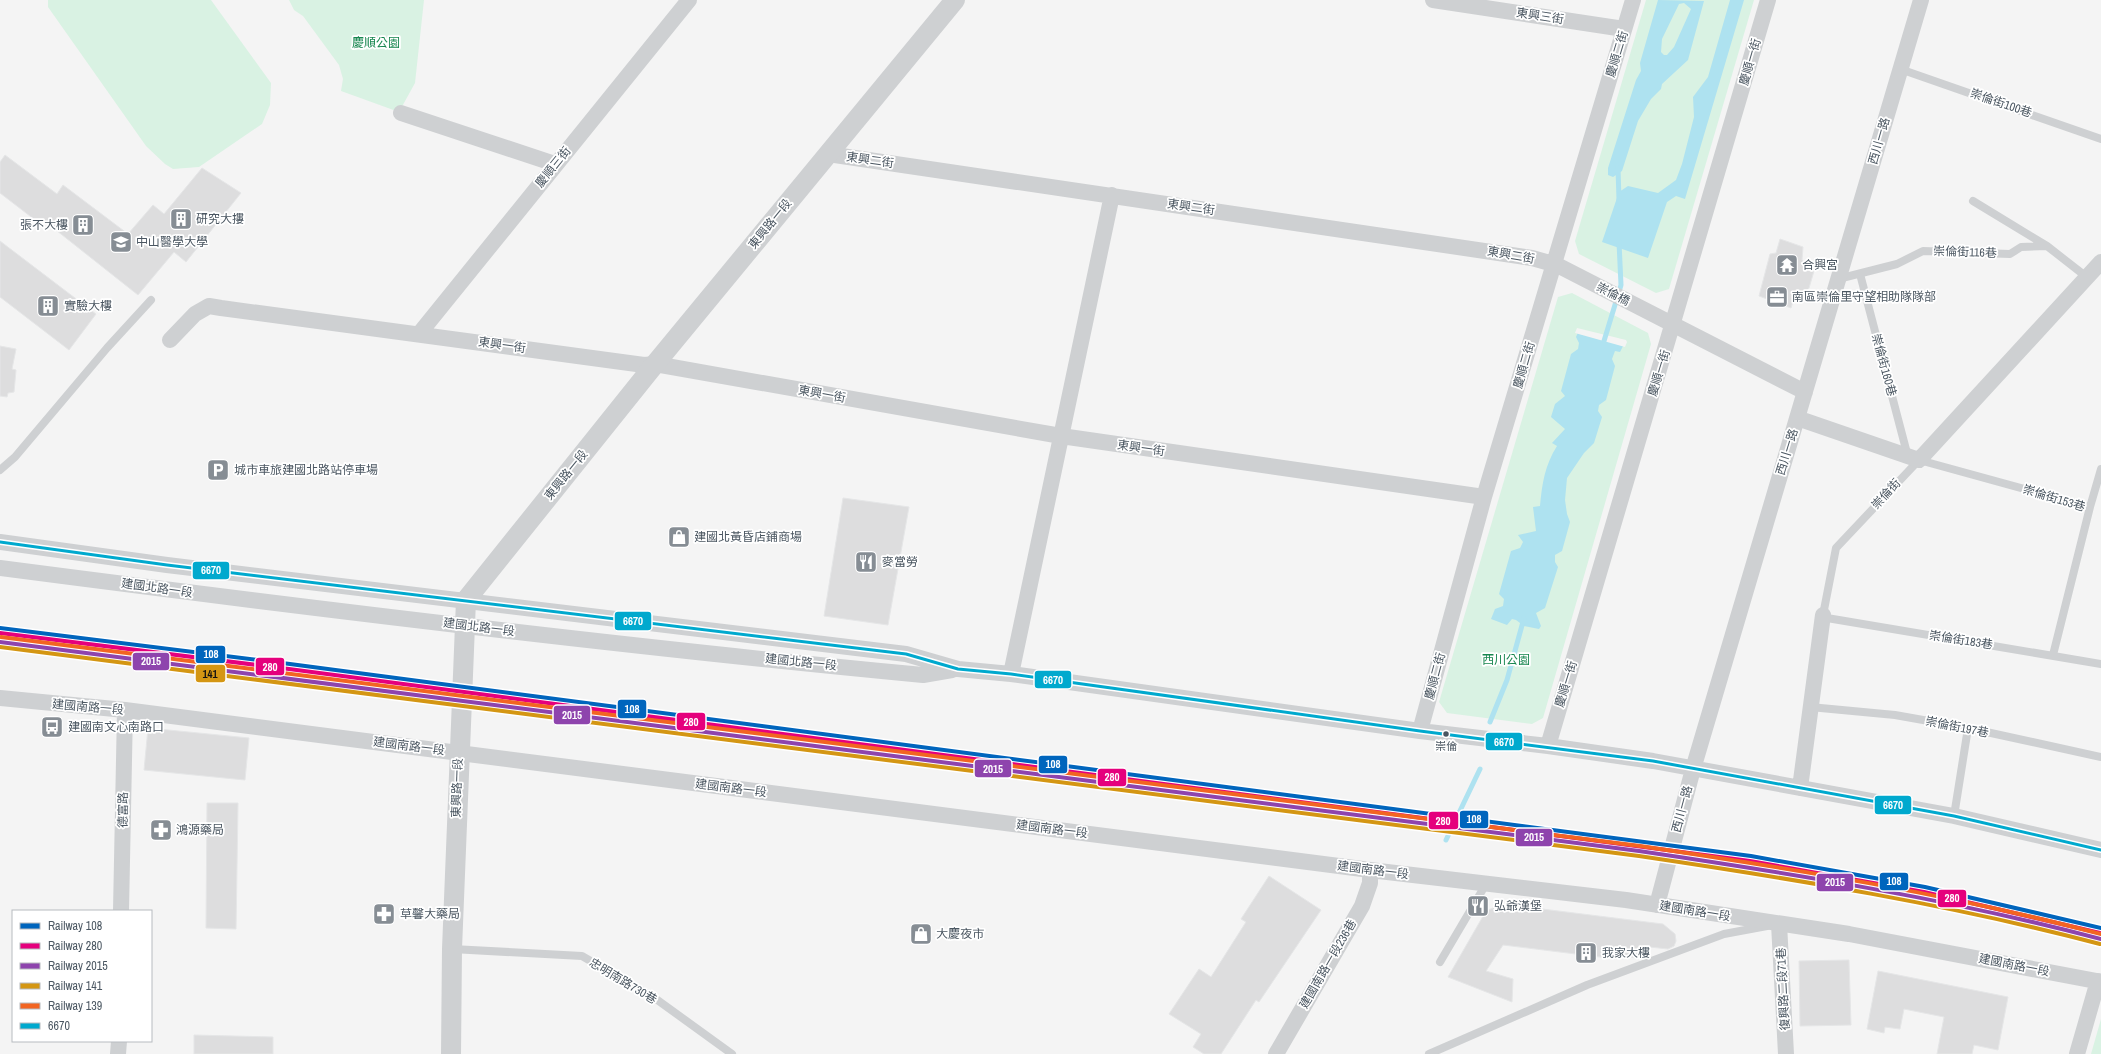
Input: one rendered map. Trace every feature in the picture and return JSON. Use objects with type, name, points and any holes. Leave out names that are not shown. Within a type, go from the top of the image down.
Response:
[{"type":"street","name":"慶順三街","points":[[419,334],[689,0]]},
{"type":"street","name":"東興路一段","points":[[451,1054],[452,949],[458,753],[466,600],[655,364],[955,0]]},
{"type":"street","name":"東興三街","points":[[1433,0],[1624,29]]},
{"type":"street","name":"慶順二街","points":[[1420,731],[1484,497],[1633,0]]},
{"type":"street","name":"慶順一街","points":[[1548,746],[1768,0]]},
{"type":"street","name":"西川一路","points":[[1657,905],[1693,769],[1921,0]]},
{"type":"street","points":[[401,113],[555,164]]},
{"type":"street","name":"東興二街","points":[[828,154],[1532,258],[1553,264]]},
{"type":"street","points":[[1012,674],[1060,436],[1112,195]]},
{"type":"street","name":"崇倫街","points":[[1912,461],[2088,278],[2101,262]]},
{"type":"street","name":"崇倫橋","points":[[1553,264],[1673,324]]},
{"type":"street","name":"東興一街","points":[[170,340],[196,314],[209,306],[644,364],[655,364],[1060,436],[1484,497]]},
{"type":"street","points":[[1673,324],[1805,392]]},
{"type":"street","points":[[1797,418],[1912,461]]},
{"type":"street","name":"建國北路一段","points":[[0,542],[175,566],[906,654],[958,669],[1012,674],[1420,731],[1548,746],[1693,769],[1954,816],[2101,850]]},
{"type":"street","name":"建國北路一段","points":[[0,568],[634,646],[923,675],[958,669]]},
{"type":"street","name":"崇倫街","points":[[1800,788],[1822,616]]},
{"type":"street","name":"建國南路一段","points":[[0,698],[125,710],[1370,870],[1626,900],[1849,934],[2100,981]]},
{"type":"street","name":"德富路","points":[[121,910],[125,710]]},
{"type":"street","name":"建國南路一段236巷","points":[[1276,1054],[1362,906],[1370,883],[1370,870]]},
{"type":"street","name":"復興路二段71巷","points":[[1779,924],[1786,1054]]},
{"type":"street","points":[[2077,1054],[2100,981]]},
{"type":"street","points":[[118,1054],[119,1042]]},
{"type":"lane","name":"崇倫街100巷","points":[[1900,69],[2101,139]]},
{"type":"lane","points":[[1973,201],[2047,246],[2088,278]]},
{"type":"lane","name":"崇倫街116巷","points":[[1838,279],[1896,264],[1922,251],[2010,254],[2021,247],[2047,246]]},
{"type":"lane","name":"崇倫街160巷","points":[[1860,274],[1912,461]]},
{"type":"lane","points":[[0,470],[15,458],[107,348],[151,300]]},
{"type":"lane","name":"崇倫街153巷","points":[[1912,461],[2090,507],[2053,655]]},
{"type":"lane","name":"崇倫街","points":[[1822,616],[1836,548],[1912,461]]},
{"type":"lane","points":[[2090,507],[2100,474]]},
{"type":"lane","name":"崇倫街183巷","points":[[1822,616],[2101,664]]},
{"type":"lane","name":"崇倫街197巷","points":[[1810,707],[1895,715],[1968,728],[2101,757]]},
{"type":"lane","points":[[1954,816],[1968,728]]},
{"type":"lane","points":[[1440,962],[1486,884]]},
{"type":"lane","points":[[1429,1054],[1616,974],[1724,934],[1779,924]]},
{"type":"lane","name":"忠明南路730巷","points":[[452,949],[582,956],[656,999],[732,1054]]},
{"type":"green space","points":[[48,0],[211,0],[271,83],[270,105],[262,124],[199,167],[173,169],[165,164],[146,146],[48,7]]},
{"type":"green space","name":"慶順公園","points":[[289,0],[424,0],[415,83],[399,112],[341,91],[343,79],[339,65],[303,16],[294,10]]},
{"type":"green space","points":[[1646,0],[1754,0],[1669,289],[1656,293],[1579,254],[1575,241]]},
{"type":"green space","name":"西川公園","points":[[1572,293],[1648,333],[1651,344],[1543,718],[1532,724],[1447,713],[1439,702],[1558,297]]},
{"type":"green space","points":[[2101,1019],[2101,1054],[2091,1054]]},
{"type":"water","points":[[1658,0],[1704,1],[1688,60],[1662,84],[1661,89],[1651,99],[1638,121],[1622,171],[1613,177],[1608,175],[1608,168],[1636,80],[1641,71],[1640,63]],"holes":[[[1684,3],[1691,9],[1674,47],[1667,55],[1664,55],[1661,52],[1662,39],[1679,4]]]},
{"type":"water","points":[[1730,0],[1744,0],[1685,199],[1676,196],[1667,202],[1648,258],[1602,242],[1619,192],[1628,186],[1658,193],[1676,180],[1682,164],[1694,117],[1693,97],[1708,77]]},
{"type":"water","points":[[1579,330],[1625,342],[1620,352],[1615,351],[1612,359],[1615,366],[1606,400],[1599,405],[1598,411],[1602,417],[1594,443],[1584,453],[1567,478],[1565,500],[1570,522],[1562,551],[1555,555],[1555,562],[1558,567],[1545,608],[1536,613],[1541,626],[1539,629],[1524,626],[1512,619],[1507,625],[1491,619],[1495,609],[1503,606],[1504,599],[1499,594],[1511,551],[1520,548],[1523,542],[1518,535],[1536,531],[1533,507],[1540,506],[1545,474],[1557,446],[1552,443],[1565,429],[1551,417],[1555,404],[1565,396],[1561,391],[1571,354],[1578,349],[1579,343],[1576,337]]},
{"type":"pier","points":[[1577,328],[1626,340],[1627,342],[1625,347],[1575,333]]},
{"type":"building","points":[[5,155],[57,194],[63,185],[128,234],[153,205],[164,214],[202,168],[241,193],[186,262],[174,252],[138,295],[42,219],[39,223],[0,193],[0,162]]},
{"type":"building","name":"合興宮","points":[[1780,239],[1803,247],[1802,260],[1814,271],[1809,288],[1805,293],[1794,298],[1791,308],[1759,296],[1770,254],[1776,253]]},
{"type":"building","name":"實驗大樓","points":[[0,241],[96,314],[69,350],[0,297]]},
{"type":"building","points":[[0,346],[16,349],[12,369],[16,370],[14,392],[8,393],[7,397],[0,396]]},
{"type":"building","name":"麥當勞","points":[[843,498],[909,507],[888,625],[824,616]]},
{"type":"building","points":[[148,728],[249,738],[245,780],[144,770]]},
{"type":"building","points":[[207,803],[238,803],[236,929],[206,928]]},
{"type":"building","points":[[1269,876],[1321,910],[1259,1002],[1256,1000],[1221,1054],[1204,1054],[1193,1047],[1201,1034],[1169,1014],[1199,969],[1211,977],[1246,922],[1241,919]]},
{"type":"building","name":"我家大樓","points":[[1502,904],[1663,924],[1675,934],[1676,941],[1674,946],[1668,949],[1641,946],[1638,958],[1609,954],[1608,958],[1503,945],[1486,971],[1513,979],[1512,1002],[1448,977],[1486,911]]},
{"type":"building","points":[[1849,960],[1851,1025],[1800,1026],[1799,961]]},
{"type":"building","points":[[1878,971],[2008,997],[1998,1050],[1974,1045],[1972,1054],[1937,1054],[1944,1017],[1904,1009],[1900,1029],[1885,1027],[1884,1033],[1867,1029]]},
{"type":"building","points":[[194,1035],[273,1037],[273,1054],[194,1054]]},
{"type":"waterway","points":[[1618,168],[1619,200]]},
{"type":"waterway","points":[[1604,341],[1621,285],[1619,242]]},
{"type":"waterway","points":[[1490,722],[1507,680],[1524,618]]},
{"type":"waterway","points":[[1446,840],[1480,769]]},
{"type":"rail line","name":"108","points":[[0,628],[290,664],[1751,856],[1925,887],[2101,928]]},
{"type":"rail line","name":"280","points":[[0,633],[289,669],[1750,861],[1924,892],[2100,933]]},
{"type":"rail line","name":"139","points":[[1,637],[1640,846],[1814,873],[1872,884],[1987,907],[2101,934]]},
{"type":"rail line","name":"2015","points":[[0,642],[1639,851],[1814,878],[1872,889],[1987,912],[2101,939]]},
{"type":"rail line","name":"141","points":[[0,647],[1639,856],[1813,883],[1871,894],[1986,917],[2100,944]]},
{"type":"transit line","name":"6670","points":[[0,542],[167,565],[906,654],[958,669],[1011,674],[1420,731],[1653,761],[1954,816],[2101,850]]},
{"type":"place","name":"研究大摟","points":[[181,219]]},
{"type":"place","name":"張不大樓","points":[[83,225]]},
{"type":"place","name":"中山醫學大學","points":[[121,242]]},
{"type":"place","name":"合興宮","points":[[1787,265]]},
{"type":"place","name":"南區崇倫里守望相助隊隊部","points":[[1777,297]]},
{"type":"place","name":"實驗大樓","points":[[48,306]]},
{"type":"place","name":"城市車旅建國北路站停車場","points":[[218,470]]},
{"type":"place","name":"建國北黃昏店鋪商場","points":[[679,537]]},
{"type":"place","name":"麥當勞","points":[[866,562]]},
{"type":"place","name":"建國南文心南路口","points":[[52,727]]},
{"type":"place","name":"崇倫","points":[[1446,734]]},
{"type":"place","name":"鴻源藥局","points":[[161,830]]},
{"type":"place","name":"弘爺漢堡","points":[[1478,906]]},
{"type":"place","name":"草馨大藥局","points":[[384,914]]},
{"type":"place","name":"大慶夜市","points":[[921,934]]},
{"type":"place","name":"我家大樓","points":[[1586,953]]}]
